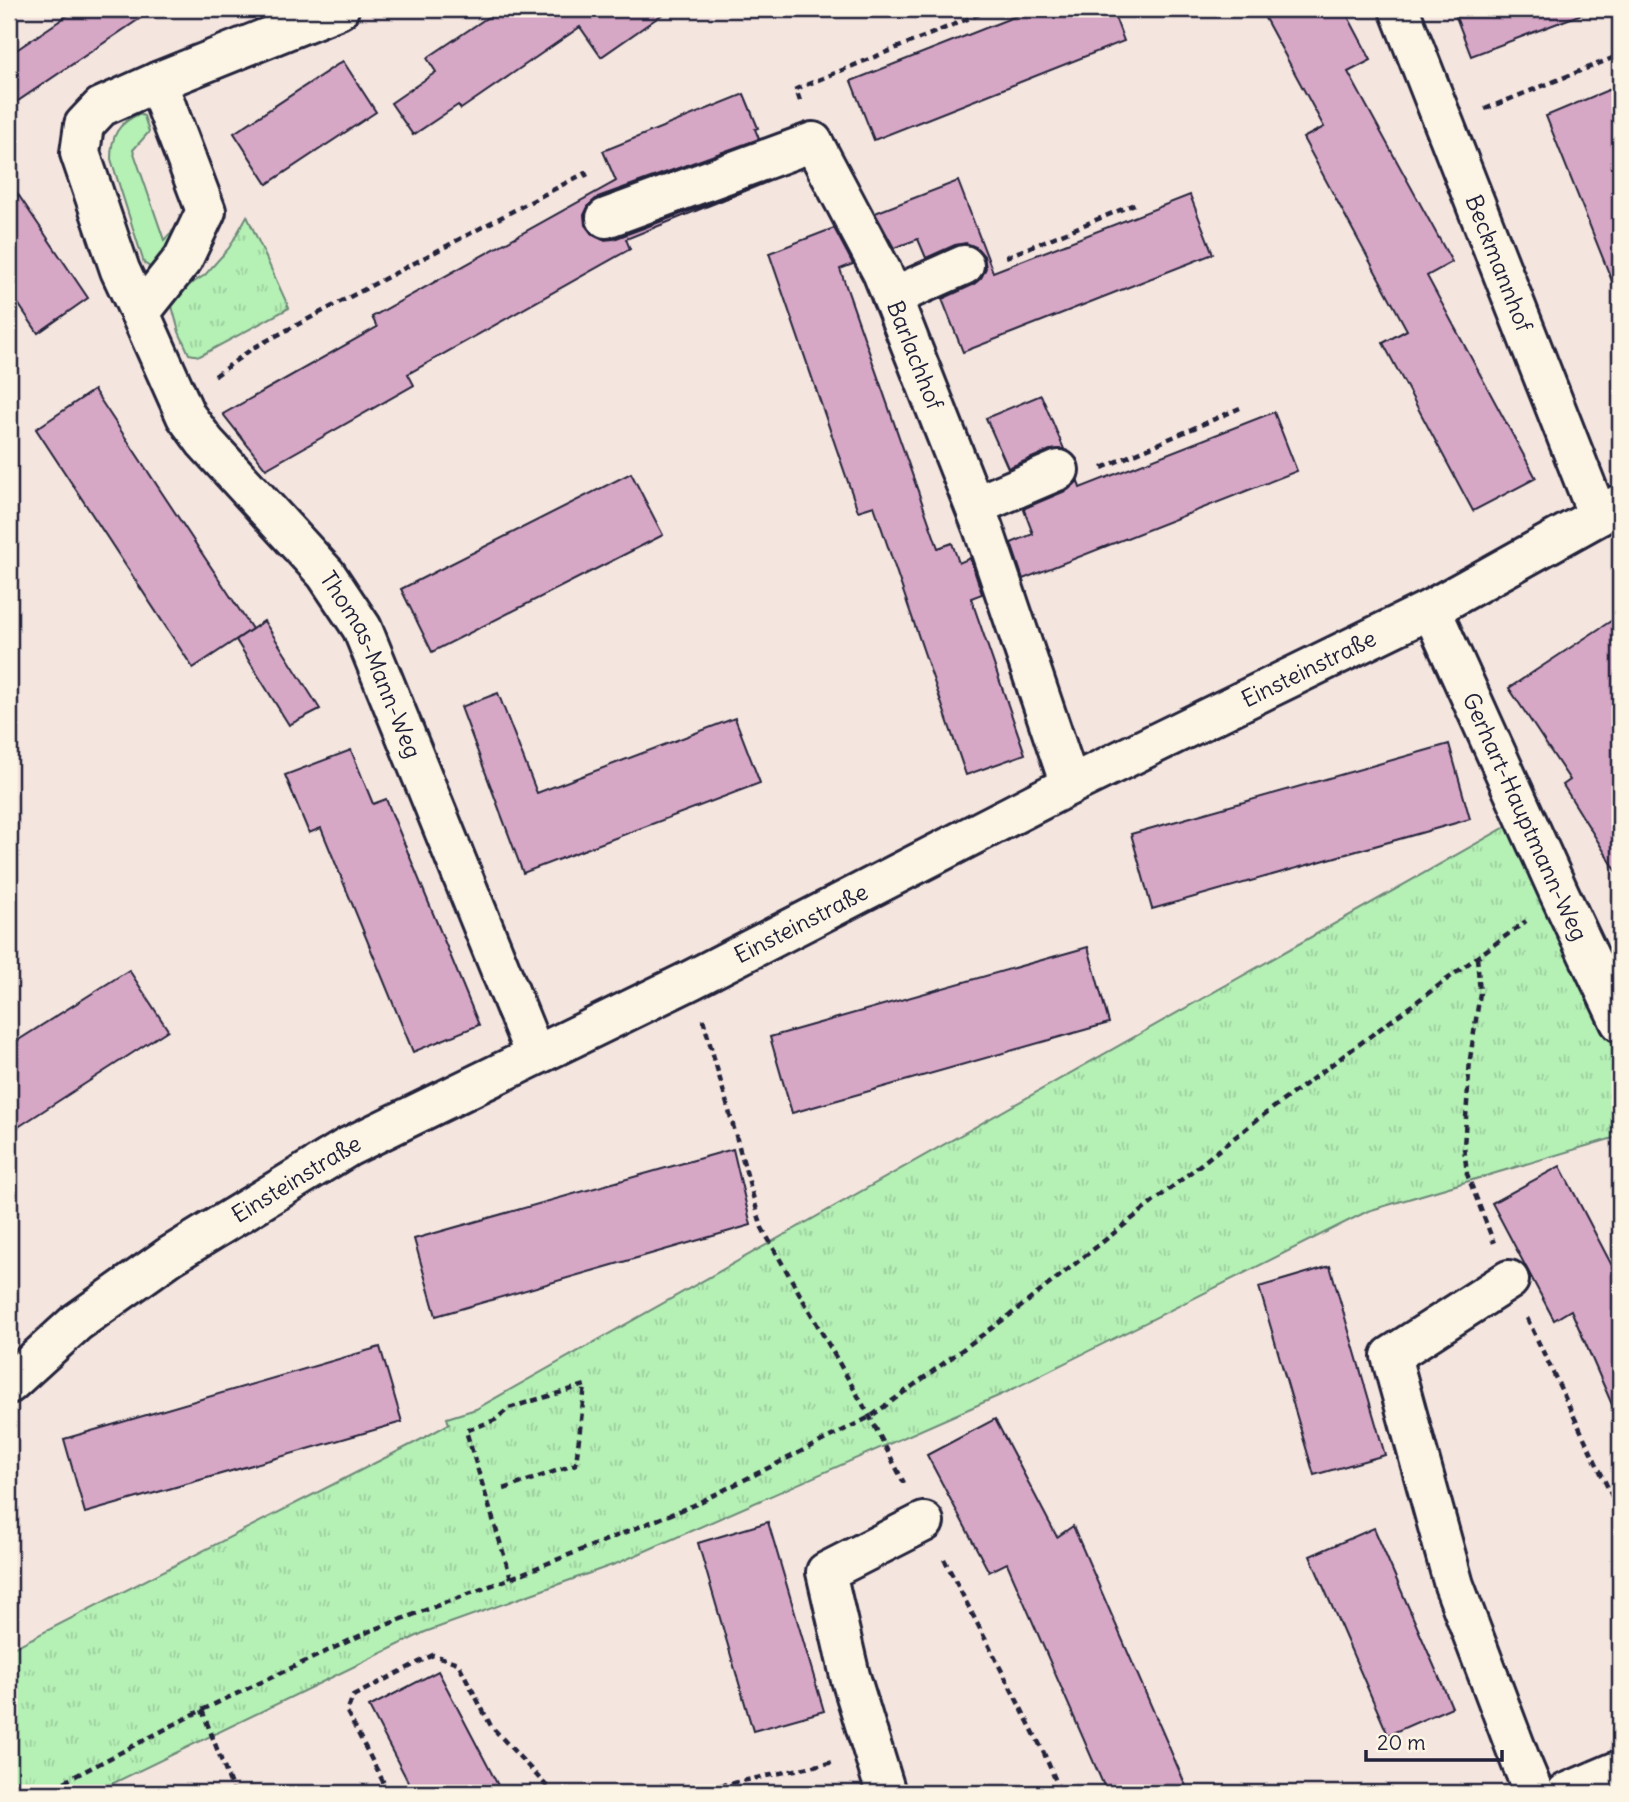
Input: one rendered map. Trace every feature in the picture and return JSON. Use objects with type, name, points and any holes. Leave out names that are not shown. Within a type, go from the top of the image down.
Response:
[{"type":"street","name":"Thomas-Mann-Weg","points":[[339,9],[101,107],[84,125],[80,153],[120,270],[187,416],[205,442],[326,574],[362,628],[535,1055]]},
{"type":"street","name":"Beckmannhof","points":[[1399,9],[1609,510]]},
{"type":"street","points":[[140,313],[183,259],[206,211],[157,82]]},
{"type":"street","points":[[606,218],[813,142]]},
{"type":"street","name":"Barlachhof","points":[[813,142],[882,272],[892,297],[975,506],[1070,785]]},
{"type":"street","points":[[892,297],[964,265]]},
{"type":"street","points":[[975,506],[1059,470]]},
{"type":"street","name":"Einsteinstraße","points":[[9,1384],[77,1322],[170,1256],[348,1147],[691,980],[1070,785],[1431,609],[1609,510]]},
{"type":"street","name":"Gerhart-Hauptmann-Weg","points":[[1431,609],[1620,1022]]},
{"type":"street","points":[[1509,1280],[1391,1356],[1454,1585],[1534,1793]]},
{"type":"street","points":[[886,1793],[850,1676],[826,1572],[925,1522]]},
{"type":"street","points":[[1566,1793],[1620,1770]]},
{"type":"path","points":[[813,142],[796,89],[992,9]]},
{"type":"path","points":[[1445,124],[1620,55]]},
{"type":"path","points":[[180,401],[253,348],[585,173],[606,218]]},
{"type":"path","points":[[964,265],[990,264],[1137,203]]},
{"type":"path","points":[[1059,470],[1080,478],[1240,408]]},
{"type":"path","points":[[43,1793],[202,1710],[370,1631],[694,1505],[870,1417],[1018,1309],[1258,1119],[1560,895]]},
{"type":"path","points":[[1477,956],[1480,993],[1470,1059],[1464,1147],[1467,1174],[1509,1280],[1620,1513]]},
{"type":"path","points":[[691,980],[762,1228],[870,1417],[1043,1751],[1061,1793]]},
{"type":"path","points":[[504,1489],[576,1464],[585,1385],[509,1408],[495,1420],[466,1431],[511,1578]]},
{"type":"path","points":[[388,1793],[347,1712],[353,1696],[433,1655],[458,1663],[491,1726],[553,1793]]},
{"type":"path","points":[[202,1710],[234,1793]]},
{"type":"path","points":[[684,1793],[874,1753]]},
{"type":"green space","points":[[139,114],[144,116],[149,132],[133,150],[164,240],[179,224],[183,242],[153,269],[144,263],[111,159],[112,144],[117,131]]},
{"type":"green space","points":[[247,216],[289,308],[200,356],[189,354],[172,306],[180,291],[205,275],[229,248]]},
{"type":"green space","points":[[1511,824],[1620,1056],[1620,1136],[1368,1211],[1005,1393],[618,1563],[425,1632],[93,1793],[9,1793],[9,1650],[420,1440],[449,1424],[447,1418],[476,1409]]},
{"type":"building","points":[[77,9],[154,9],[9,107],[9,55]]},
{"type":"building","points":[[500,9],[670,9],[601,57],[580,27],[461,109],[458,105],[413,135],[391,103],[436,72],[427,58]]},
{"type":"building","points":[[1034,9],[1112,9],[1124,41],[874,140],[851,81]]},
{"type":"building","points":[[1260,9],[1344,9],[1371,60],[1348,72],[1452,262],[1427,276],[1536,478],[1473,511],[1383,343],[1407,330],[1303,138],[1324,127]]},
{"type":"building","points":[[1453,9],[1587,9],[1587,12],[1471,56]]},
{"type":"building","points":[[343,61],[376,112],[267,184],[234,133]]},
{"type":"building","points":[[1620,85],[1620,296],[1618,296],[1546,116]]},
{"type":"building","points":[[744,94],[758,128],[755,129],[759,139],[598,197],[589,205],[584,215],[585,225],[593,235],[603,240],[614,239],[770,181],[626,239],[630,249],[408,374],[414,385],[266,469],[223,414],[377,327],[372,317],[616,181],[603,151]]},
{"type":"building","points":[[9,181],[88,298],[38,333],[9,290]]},
{"type":"building","points":[[958,181],[993,272],[1190,195],[1213,254],[963,352],[942,299],[973,285],[981,278],[986,268],[984,256],[976,247],[966,243],[926,258],[918,239],[894,248],[875,213]]},
{"type":"building","points":[[834,228],[853,264],[840,269],[938,548],[952,543],[959,563],[970,558],[982,594],[971,598],[1025,754],[966,775],[874,506],[858,511],[769,253]]},
{"type":"building","points":[[94,390],[252,629],[193,668],[36,429]]},
{"type":"building","points":[[1041,395],[1064,449],[1050,450],[1008,468],[986,418]]},
{"type":"building","points":[[1274,412],[1297,471],[1023,579],[1011,543],[1033,534],[1025,508],[1068,490],[1078,481],[1080,488]]},
{"type":"building","points":[[631,473],[663,535],[432,652],[401,589]]},
{"type":"building","points":[[1620,615],[1620,877],[1563,785],[1570,780],[1509,688]]},
{"type":"building","points":[[264,621],[320,709],[289,725],[236,640]]},
{"type":"building","points":[[498,693],[537,793],[735,718],[760,783],[523,873],[461,707]]},
{"type":"building","points":[[1449,744],[1470,819],[1152,909],[1131,834]]},
{"type":"building","points":[[351,750],[373,804],[386,799],[479,1025],[413,1052],[321,828],[309,833],[285,775]]},
{"type":"building","points":[[1088,947],[1109,1023],[792,1113],[770,1037]]},
{"type":"building","points":[[129,970],[168,1030],[9,1133],[9,1046]]},
{"type":"building","points":[[733,1149],[751,1225],[436,1316],[414,1239]]},
{"type":"building","points":[[1560,1166],[1620,1281],[1620,1423],[1571,1310],[1554,1320],[1492,1203]]},
{"type":"building","points":[[1330,1266],[1385,1455],[1314,1475],[1259,1287]]},
{"type":"building","points":[[380,1347],[402,1422],[85,1513],[64,1439]]},
{"type":"building","points":[[995,1419],[1057,1537],[1073,1526],[1189,1793],[1107,1793],[1007,1563],[989,1572],[927,1455]]},
{"type":"building","points":[[768,1522],[824,1711],[753,1731],[698,1543]]},
{"type":"building","points":[[1374,1528],[1452,1707],[1388,1735],[1310,1556]]},
{"type":"building","points":[[438,1671],[502,1793],[414,1793],[369,1707]]}]
